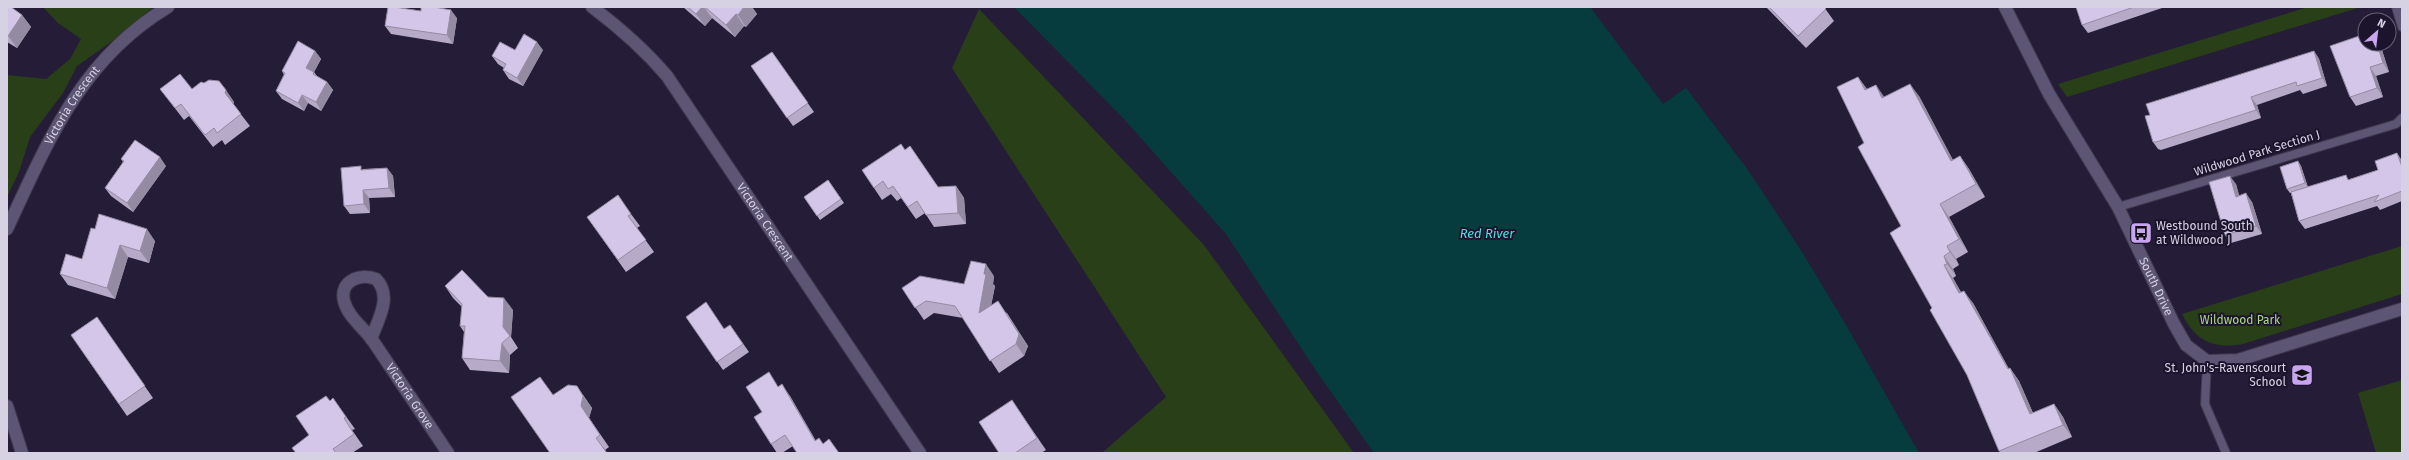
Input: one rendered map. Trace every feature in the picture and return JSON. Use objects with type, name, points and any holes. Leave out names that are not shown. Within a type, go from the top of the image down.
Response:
[{"type":"street","name":"Victoria Crescent","points":[[7,229],[56,125],[87,77],[118,46],[168,7]]},
{"type":"street","name":"Victoria Crescent","points":[[592,7],[619,27],[644,49],[666,76],[920,453]]},
{"type":"street","name":"South Drive","points":[[2005,7],[2049,94],[2118,207],[2174,324],[2186,345],[2207,360]]},
{"type":"street","name":"Victoria Grove","points":[[371,339],[383,307],[383,291],[376,279],[364,275],[352,280],[348,284],[345,289],[344,301],[352,316],[371,339],[448,453]]},
{"type":"street","points":[[2207,360],[2238,360],[2402,308]]},
{"type":"street","points":[[7,406],[22,453]]},
{"type":"lane","points":[[2396,7],[2402,27]]},
{"type":"lane","name":"Wildwood Park Section J","points":[[2118,207],[2396,124],[2402,118]]},
{"type":"lane","points":[[2207,360],[2205,404],[2226,453]]},
{"type":"green space","points":[[43,7],[153,7],[121,35],[77,66],[63,93],[30,137],[19,172],[7,197],[7,75],[46,79],[70,59],[81,39],[58,23]]},
{"type":"green space","points":[[2308,7],[2361,7],[2067,97],[2058,84]]},
{"type":"green space","points":[[979,9],[1204,245],[1354,453],[1102,453],[1166,397],[952,68]]},
{"type":"green space","name":"Wildwood Park","points":[[2402,246],[2402,294],[2243,344],[2223,345],[2207,341],[2193,331],[2187,324],[2182,314]]},
{"type":"green space","points":[[2402,380],[2402,453],[2376,453],[2358,393]]},
{"type":"water","name":"Red River","points":[[1014,7],[1590,7],[1663,104],[1686,88],[1748,170],[1802,252],[1846,325],[1919,453],[1374,453],[1317,372],[1226,234],[1124,119]]},
{"type":"building","points":[[7,7],[11,7],[22,15],[8,36],[7,36]]},
{"type":"building","points":[[388,7],[421,11],[421,7],[434,7],[451,10],[447,35],[385,26]]},
{"type":"building","points":[[688,7],[702,7],[696,14]]},
{"type":"building","points":[[705,7],[744,7],[738,15],[736,14],[726,25]]},
{"type":"building","points":[[1769,7],[1824,7],[1826,9],[1798,36]]},
{"type":"building","points":[[2076,7],[2134,7],[2082,25]]},
{"type":"building","points":[[524,34],[537,42],[517,78],[503,70],[506,64],[492,56],[500,42],[515,50]]},
{"type":"building","points":[[2357,37],[2357,52],[2380,52],[2383,63],[2370,67],[2377,88],[2350,97],[2330,46]]},
{"type":"building","points":[[298,41],[315,51],[306,68],[327,82],[316,102],[302,95],[298,103],[276,91],[285,73],[282,71]]},
{"type":"building","points":[[2314,51],[2322,78],[2297,86],[2296,82],[2251,97],[2256,110],[2153,142],[2145,116],[2150,115],[2146,104]]},
{"type":"building","points":[[772,52],[808,103],[787,118],[751,66]]},
{"type":"building","points":[[180,74],[192,89],[201,82],[204,83],[209,80],[219,81],[226,90],[225,93],[241,114],[217,133],[214,128],[205,135],[181,104],[175,108],[160,89]]},
{"type":"building","points":[[1858,77],[1865,90],[1876,85],[1882,98],[1910,84],[1951,161],[1960,156],[1976,184],[1940,204],[1959,239],[1947,246],[1950,252],[1944,256],[1947,264],[1944,265],[1959,293],[1964,291],[2008,369],[2010,368],[2030,414],[2054,404],[2063,425],[1999,451],[1967,375],[1930,310],[1932,308],[1890,233],[1901,226],[1858,147],[1864,143],[1837,87]]},
{"type":"building","points":[[135,140],[160,157],[127,203],[105,188],[124,161],[121,159]]},
{"type":"building","points":[[901,144],[905,150],[910,146],[938,187],[956,186],[958,213],[926,215],[917,201],[908,207],[893,186],[888,189],[883,181],[874,188],[862,170]]},
{"type":"building","points":[[2397,153],[2402,167],[2402,191],[2374,202],[2379,195],[2299,221],[2291,192],[2346,175],[2348,180],[2378,170],[2375,161]]},
{"type":"building","points":[[2298,161],[2305,183],[2287,189],[2280,167]]},
{"type":"building","points":[[361,166],[361,170],[387,168],[389,188],[363,190],[364,204],[344,206],[341,168]]},
{"type":"building","points":[[2230,176],[2236,197],[2246,193],[2256,226],[2225,235],[2209,182]]},
{"type":"building","points":[[828,180],[841,199],[817,216],[804,197]]},
{"type":"building","points":[[618,195],[631,214],[628,216],[646,240],[618,260],[587,217]]},
{"type":"building","points":[[99,214],[147,229],[140,251],[120,245],[107,288],[60,274],[66,254],[82,259],[91,228],[95,229]]},
{"type":"building","points":[[971,261],[986,264],[984,274],[986,274],[979,313],[998,301],[1019,334],[1016,344],[990,361],[955,306],[926,301],[915,308],[902,288],[920,276],[964,284]]},
{"type":"building","points":[[462,270],[488,297],[504,298],[503,327],[510,336],[502,343],[500,361],[462,358],[465,326],[460,326],[462,304],[445,286]]},
{"type":"building","points":[[706,302],[724,329],[730,325],[743,344],[717,362],[686,317]]},
{"type":"building","points":[[97,317],[145,386],[119,404],[71,335]]},
{"type":"building","points":[[769,372],[778,387],[782,384],[815,441],[819,438],[823,444],[829,439],[839,453],[797,453],[785,435],[771,444],[754,417],[762,412],[746,387]]},
{"type":"building","points":[[540,377],[553,395],[568,385],[577,386],[583,396],[581,406],[600,435],[596,438],[607,453],[550,453],[511,397]]},
{"type":"building","points":[[326,396],[330,401],[333,398],[346,417],[344,418],[354,434],[333,449],[336,453],[296,453],[292,448],[309,435],[296,416]]},
{"type":"building","points":[[1012,400],[1037,438],[1015,453],[999,453],[979,422]]},
{"type":"place","name":"Westbound South at Wildwood J","points":[[2141,233]]},
{"type":"place","name":"St. John's-Ravenscourt School","points":[[2302,375]]}]
